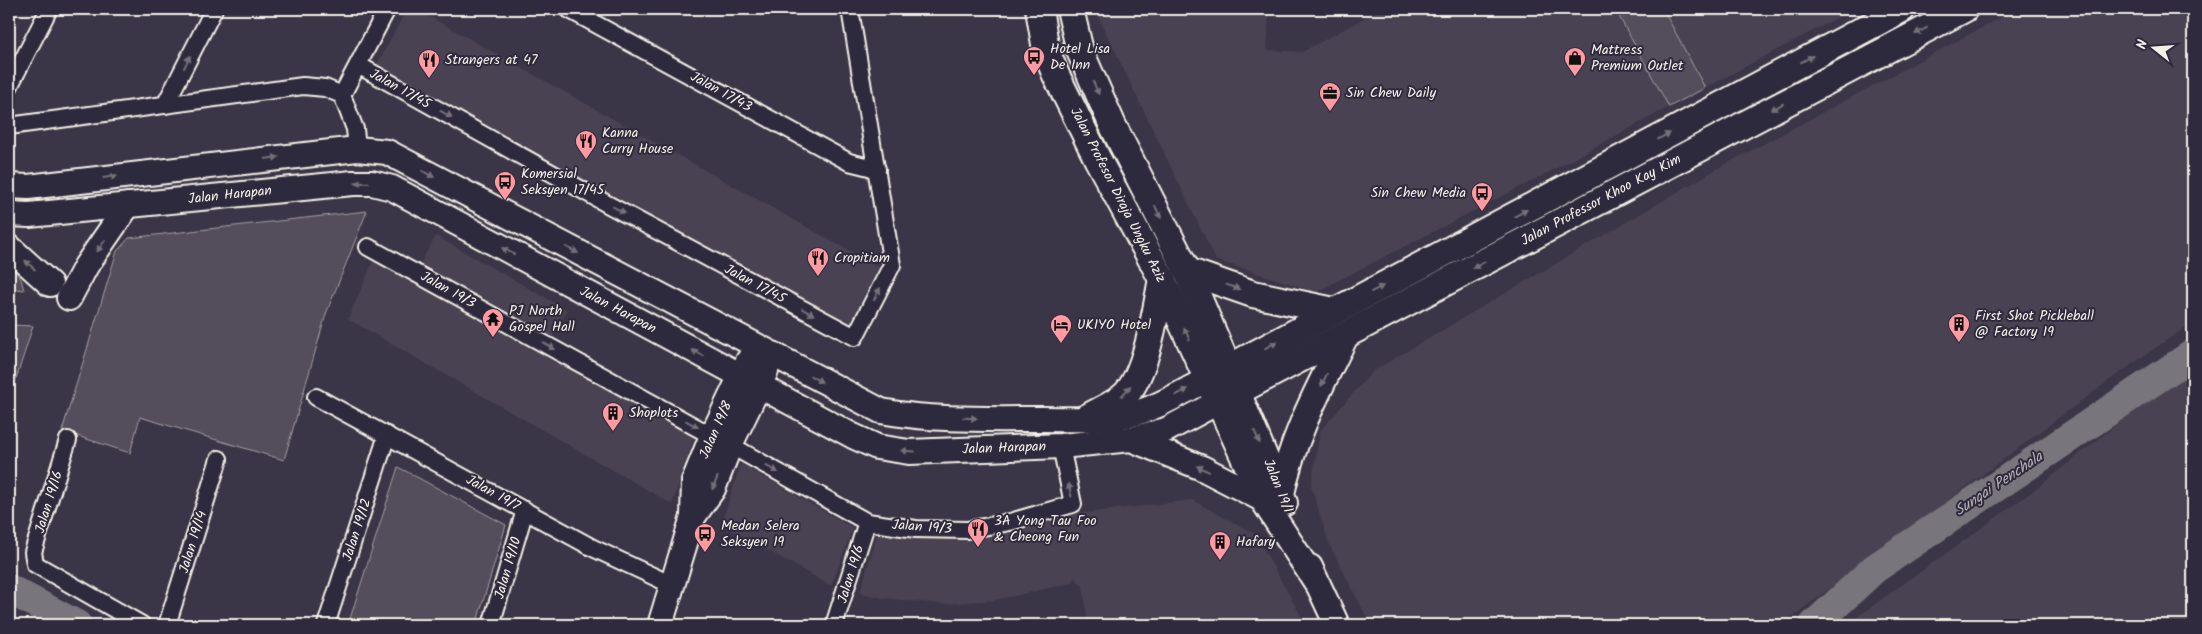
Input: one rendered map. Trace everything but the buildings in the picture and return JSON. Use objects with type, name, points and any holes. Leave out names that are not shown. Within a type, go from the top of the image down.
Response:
[{"type":"main road","name":"Jalan Profesor Diraja Ungku Aziz","points":[[1039,9],[1046,50],[1055,73],[1098,160],[1162,279],[1218,373]]},
{"type":"main road","name":"Jalan Profesor Diraja Ungku Aziz","points":[[1070,9],[1080,51],[1109,118],[1187,271],[1218,373]]},
{"type":"main road","name":"Jalan Professor Khoo Kay Kim","points":[[1218,373],[1902,9]]},
{"type":"main road","name":"Jalan Professor Khoo Kay Kim","points":[[1228,397],[1964,9]]},
{"type":"main road","name":"Jalan Harapan","points":[[9,186],[28,187],[357,148],[387,152],[881,412],[918,417],[1086,418],[1127,415],[1152,408],[1218,373]]},
{"type":"main road","name":"Jalan Harapan","points":[[9,214],[28,215],[354,183],[372,183],[392,188],[853,436],[877,447],[909,452],[1061,446],[1131,439],[1166,430],[1228,397]]},
{"type":"main road","points":[[69,298],[86,266],[128,205]]},
{"type":"main road","points":[[9,248],[16,252],[50,284]]},
{"type":"main road","points":[[1187,271],[1253,294],[1334,312]]},
{"type":"main road","points":[[1086,418],[1126,394],[1133,382],[1149,346],[1162,279]]},
{"type":"main road","points":[[1131,439],[1272,496],[1300,430],[1344,336]]},
{"type":"main road","name":"Jalan 19/8","points":[[660,625],[693,517],[713,489],[721,440],[764,351]]},
{"type":"main road","points":[[1218,373],[1228,397]]},
{"type":"main road","name":"Jalan 19/1","points":[[1228,397],[1272,496],[1338,625]]},
{"type":"street","points":[[9,87],[49,9]]},
{"type":"street","points":[[165,105],[214,9]]},
{"type":"street","points":[[342,95],[387,9]]},
{"type":"street","name":"Jalan 17/43","points":[[568,9],[849,162],[877,169]]},
{"type":"street","name":"Jalan 17/45","points":[[358,65],[609,206],[855,337],[892,264],[850,9]]},
{"type":"street","points":[[9,126],[303,86],[324,88],[342,95],[355,129],[357,148]]},
{"type":"street","name":"Jalan 19/3","points":[[368,247],[867,522],[916,529],[967,530],[1010,522],[1073,504],[1061,446]]},
{"type":"street","name":"Jalan 19/7","points":[[316,397],[593,548],[672,585]]},
{"type":"street","name":"Jalan 19/12","points":[[326,625],[387,435]]},
{"type":"street","name":"Jalan 19/16","points":[[68,440],[33,552],[35,564],[142,625]]},
{"type":"street","name":"Jalan 19/14","points":[[167,625],[219,459]]},
{"type":"street","name":"Jalan 19/10","points":[[491,625],[525,510]]},
{"type":"street","name":"Jalan 19/6","points":[[834,625],[867,522]]},
{"type":"shaded area","points":[[407,9],[416,9],[880,268],[850,324],[375,68]]},
{"type":"shaded area","name":"Sin Chew Daily","points":[[1096,9],[1269,9],[1267,50],[1302,52],[1381,9],[1615,9],[1669,107],[1549,172],[1316,292],[1216,260]]},
{"type":"shaded area","points":[[1615,9],[1663,9],[1705,88],[1669,107]]},
{"type":"shaded area","points":[[1663,9],[1854,9],[1705,88]]},
{"type":"shaded area","points":[[2017,9],[2193,9],[2193,322],[2115,376],[1781,625],[1371,625],[1329,544],[1311,486],[1320,431],[1373,371],[1722,166]]},
{"type":"shaded area","points":[[367,211],[326,314],[284,460],[140,417],[130,453],[62,431],[117,251],[129,238]]},
{"type":"shaded area","points":[[436,236],[567,310],[551,339],[420,264]]},
{"type":"shaded area","points":[[374,260],[694,437],[672,504],[348,319]]},
{"type":"shaded area","points":[[9,265],[21,279],[24,290],[9,288]]},
{"type":"shaded area","points":[[9,325],[33,326],[9,401]]},
{"type":"shaded area","points":[[2193,368],[2193,625],[1846,625],[2036,489],[2140,406]]},
{"type":"shaded area","points":[[741,464],[853,528],[831,586],[721,524]]},
{"type":"shaded area","points":[[398,467],[506,525],[476,625],[348,625]]},
{"type":"shaded area","points":[[1192,500],[1255,534],[1306,625],[1088,625],[1083,586],[1074,577],[1072,583],[995,600],[942,604],[883,598],[860,593],[877,535],[938,538],[992,534],[1022,529],[1053,517]]},
{"type":"waterway","name":"Sungai Penchala","points":[[1814,625],[1874,569],[2193,354]]},
{"type":"waterway","name":"Sungai Penchala","points":[[9,589],[77,625]]},
{"type":"place","name":"Hotel Lisa De Inn","points":[[1034,76]]},
{"type":"place","name":"Mattress Premium Outlet","points":[[1575,77]]},
{"type":"place","name":"Strangers at 47","points":[[429,79]]},
{"type":"place","name":"Sin Chew Daily","points":[[1330,112]]},
{"type":"place","name":"Kanna Curry House","points":[[586,160]]},
{"type":"place","name":"Komersial Seksyen 17/45","points":[[505,201]]},
{"type":"place","name":"Sin Chew Media","points":[[1482,212]]},
{"type":"place","name":"Cropitiam","points":[[818,277]]},
{"type":"place","name":"PJ North Gospel Hall","points":[[493,338]]},
{"type":"place","name":"First Shot Pickleball @ Factory 19","points":[[1959,343]]},
{"type":"place","name":"UKIYO Hotel","points":[[1061,344]]},
{"type":"place","name":"Shoplots","points":[[613,432]]},
{"type":"place","name":"3A Yong Tau Foo & Cheong Fun","points":[[978,548]]},
{"type":"place","name":"Medan Selera Seksyen 19","points":[[705,553]]},
{"type":"place","name":"Hafary","points":[[1220,561]]}]
